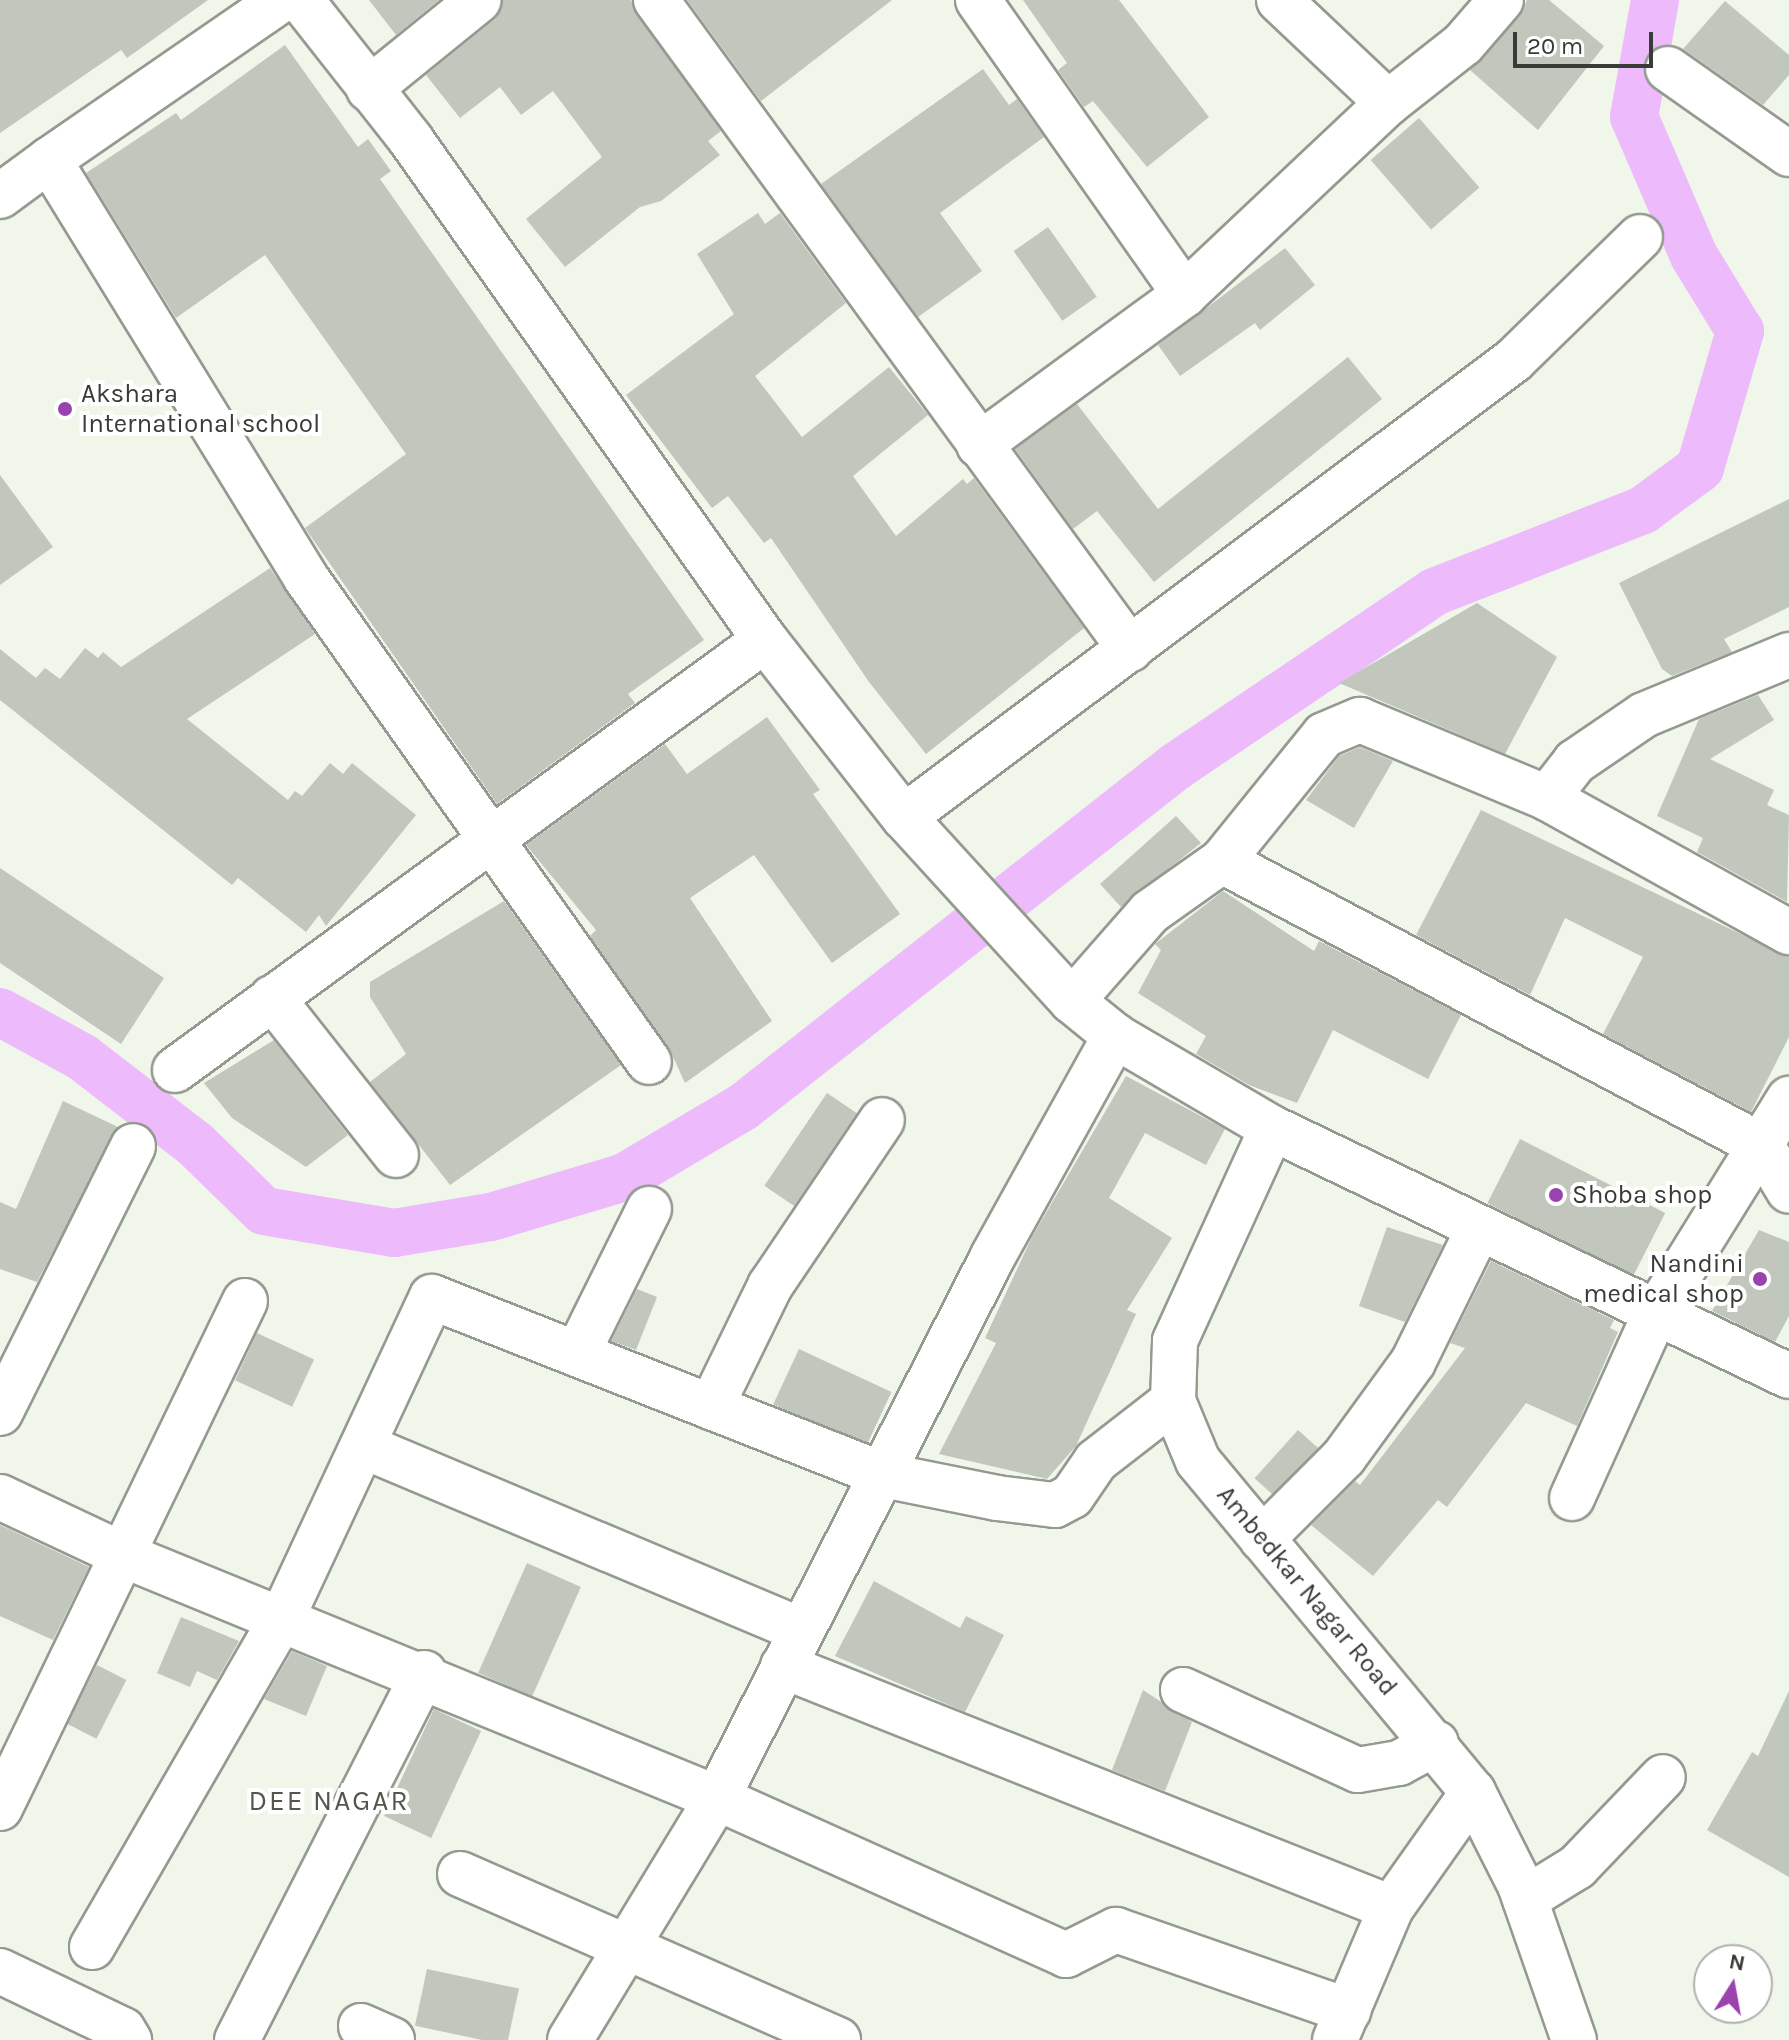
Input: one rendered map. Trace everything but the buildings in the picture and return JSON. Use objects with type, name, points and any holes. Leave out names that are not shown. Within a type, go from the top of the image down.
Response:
[{"type":"street","points":[[0,196],[281,0]]},
{"type":"street","points":[[301,0],[411,140],[765,640],[904,817],[1020,949],[1072,1001],[1115,1036],[1272,1128],[1654,1316],[1789,1376]]},
{"type":"street","points":[[369,89],[479,0]]},
{"type":"street","points":[[656,0],[1130,649]]},
{"type":"street","points":[[978,0],[1185,294]]},
{"type":"street","points":[[1279,0],[1388,103]]},
{"type":"street","points":[[979,445],[1185,294],[1388,103],[1463,44],[1501,0]]},
{"type":"street","points":[[1668,69],[1789,154]]},
{"type":"street","points":[[49,160],[306,578],[649,1062]]},
{"type":"street","points":[[904,817],[1514,360],[1640,237]]},
{"type":"street","points":[[175,1070],[489,837],[765,640]]},
{"type":"street","points":[[1547,798],[1575,762],[1644,715],[1789,655]]},
{"type":"street","points":[[1072,1001],[1150,912],[1222,861],[1324,735],[1360,720],[1547,798],[1789,932]]},
{"type":"street","points":[[1222,861],[1762,1146],[1789,1191]]},
{"type":"street","points":[[272,998],[396,1155]]},
{"type":"street","points":[[570,2040],[624,1946],[717,1798],[993,1256],[1115,1036]]},
{"type":"street","points":[[1572,1498],[1654,1316],[1789,1099]]},
{"type":"street","points":[[711,1407],[770,1286],[882,1120]]},
{"type":"street","name":"Ambedkar Nagar Road","points":[[1272,1128],[1175,1341],[1173,1401],[1198,1461],[1436,1743],[1473,1792],[1525,1899],[1574,2040]]},
{"type":"street","points":[[0,1413],[133,1146]]},
{"type":"street","points":[[577,1354],[649,1209]]},
{"type":"street","points":[[1262,1539],[1344,1457],[1413,1362],[1478,1230]]},
{"type":"street","points":[[92,1947],[283,1616],[432,1297],[883,1475],[1055,1505],[1072,1496],[1096,1461],[1173,1401]]},
{"type":"street","points":[[0,1808],[245,1301]]},
{"type":"street","points":[[363,1446],[792,1648],[1391,1908]]},
{"type":"street","points":[[0,1497],[123,1555],[424,1673],[717,1798],[1066,1955],[1116,1930],[1342,2026],[1391,1908],[1473,1792]]},
{"type":"street","points":[[237,2040],[424,1673]]},
{"type":"street","points":[[1183,1690],[1358,1770],[1399,1763],[1436,1743]]},
{"type":"street","points":[[1525,1899],[1577,1867],[1663,1777]]},
{"type":"street","points":[[460,1874],[838,2040]]},
{"type":"street","points":[[0,1971],[123,2030],[129,2040]]},
{"type":"waterway","points":[[0,1012],[82,1057],[195,1144],[264,1211],[394,1233],[491,1217],[625,1177],[743,1107],[1175,767],[1434,592],[1643,510],[1700,468],[1740,331],[1694,256],[1634,117],[1655,0]]},
{"type":"place","name":"Akshara International school","points":[[65,409]]},
{"type":"place","name":"Shoba shop","points":[[1556,1195]]},
{"type":"place","name":"Nandini medical shop","points":[[1760,1279]]},
{"type":"district","name":"DEE NAGAR","points":[[329,1801]]}]
